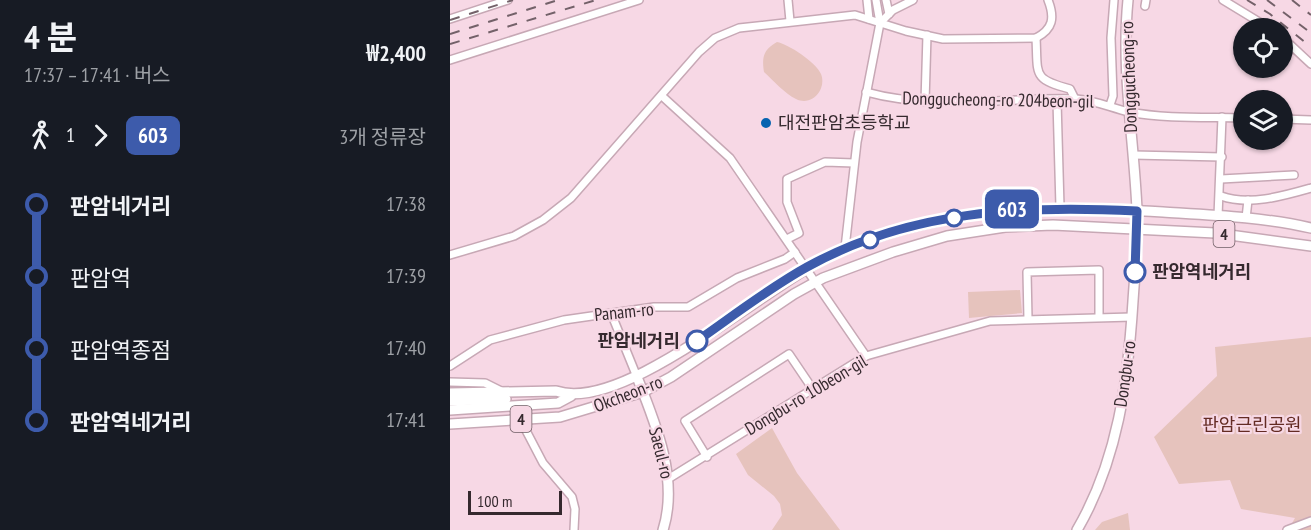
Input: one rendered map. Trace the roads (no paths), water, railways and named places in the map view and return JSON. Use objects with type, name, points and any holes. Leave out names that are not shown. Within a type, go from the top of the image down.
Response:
[{"type":"main road","name":"Donggucheong-ro","points":[[1128,0],[1125,35],[1137,211]]},
{"type":"main road","name":"Okcheon-ro","points":[[450,393],[506,394],[556,391],[571,396],[637,377],[697,342],[807,267],[845,249],[905,228],[970,214],[1060,207],[1218,216],[1311,228]]},
{"type":"main road","name":"Dongbu-ro","points":[[1077,530],[1096,495],[1111,453],[1129,368],[1137,211]]},
{"type":"main road","name":"Okcheon-ro","points":[[450,424],[560,417],[643,392],[671,377],[816,282],[893,252],[947,236],[993,228],[1053,225],[1215,233],[1311,246]]},
{"type":"main road","name":"Saeul-ro","points":[[637,377],[668,479],[669,511],[663,530]]},
{"type":"main road","points":[[450,401],[571,396]]},
{"type":"main road","points":[[450,410],[558,403],[571,396]]},
{"type":"street","points":[[450,19],[508,0]]},
{"type":"street","points":[[450,60],[639,0]]},
{"type":"street","points":[[788,0],[790,21]]},
{"type":"street","points":[[867,0],[869,19]]},
{"type":"street","points":[[845,249],[854,163],[880,23],[876,0]]},
{"type":"street","points":[[886,0],[889,14]]},
{"type":"street","points":[[880,23],[889,14],[913,0]]},
{"type":"street","points":[[450,255],[514,236],[543,220],[571,198],[663,97],[699,52],[716,38],[739,28],[855,15],[943,39],[1036,38],[1048,32],[1052,22],[1048,0]]},
{"type":"street","points":[[1110,105],[1113,96],[1111,38],[1114,0]]},
{"type":"street","points":[[1223,0],[1253,18]]},
{"type":"street","points":[[925,102],[927,35]]},
{"type":"street","points":[[1036,38],[1040,77],[1046,83],[1070,89],[1075,99]]},
{"type":"street","points":[[1293,47],[1311,64]]},
{"type":"street","name":"Donggucheong-ro 204beon-gil","points":[[866,92],[886,98],[925,102],[1075,99],[1110,105],[1129,112],[1233,118]]},
{"type":"street","points":[[663,97],[730,158],[866,356]]},
{"type":"street","points":[[1057,100],[1060,207]]},
{"type":"street","points":[[1218,216],[1221,196],[1222,117]]},
{"type":"street","points":[[1293,119],[1311,120]]},
{"type":"street","name":"Donggucheong-ro","points":[[1132,155],[1222,157]]},
{"type":"street","points":[[787,239],[799,233],[787,202],[787,179],[825,162],[854,163]]},
{"type":"street","points":[[1221,179],[1294,175]]},
{"type":"street","points":[[1221,196],[1232,200],[1248,200],[1311,188]]},
{"type":"street","points":[[1246,219],[1248,200]]},
{"type":"street","name":"Panam-ro","points":[[450,366],[490,340],[564,320],[611,313],[688,307],[737,278],[785,259],[795,252]]},
{"type":"street","points":[[1028,319],[1027,272],[1099,270],[1099,316]]},
{"type":"street","name":"Okcheon-ro","points":[[611,313],[637,377]]},
{"type":"street","name":"Dongbu-ro 10beon-gil","points":[[668,479],[707,457],[812,388],[866,356],[990,321],[1099,316],[1132,317]]},
{"type":"street","points":[[707,457],[685,421],[789,354],[812,388]]},
{"type":"street","points":[[450,382],[485,383],[506,394]]},
{"type":"street","points":[[520,419],[543,464],[572,497],[575,509],[574,530]]},
{"type":"street","points":[[1287,530],[1311,521]]},
{"type":"railway","points":[[450,20],[513,0]]},
{"type":"railway","points":[[450,34],[558,0]]},
{"type":"railway","points":[[450,44],[596,0]]},
{"type":"railway","points":[[1247,0],[1270,14],[1311,47]]},
{"type":"railway","points":[[1267,0],[1311,33]]},
{"type":"railway","points":[[1292,0],[1311,15]]},
{"type":"place","name":"대전판암초등학교","points":[[766,123]]},
{"type":"place","name":"판암역네거리","points":[[1135,272]]},
{"type":"place","name":"판암네거리","points":[[697,341]]},
{"type":"park label","name":"판암근린공원","points":[[1252,425]]}]
